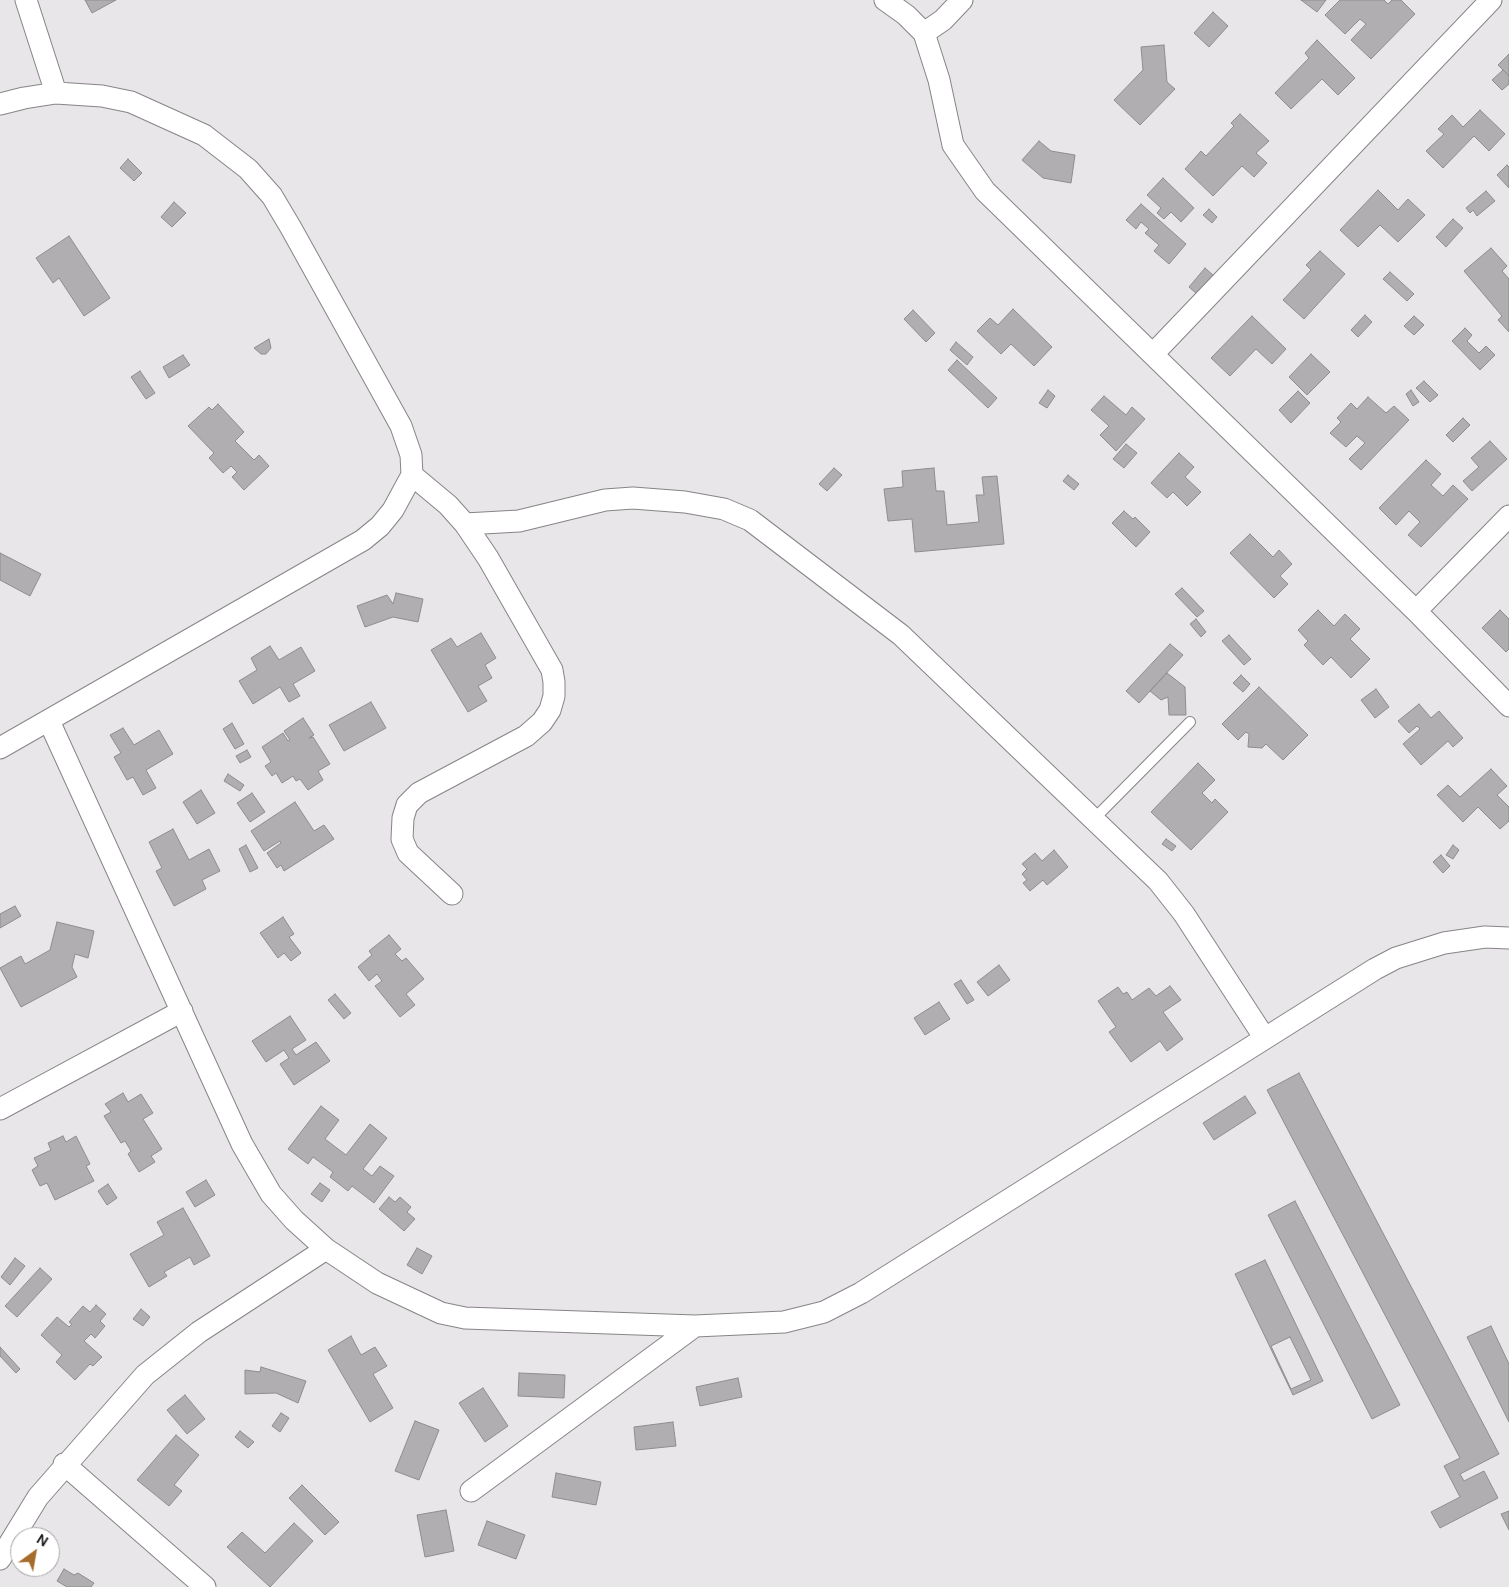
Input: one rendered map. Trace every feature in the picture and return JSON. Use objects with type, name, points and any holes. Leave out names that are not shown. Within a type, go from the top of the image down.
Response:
[{"type":"street","points":[[26,0],[56,93]]},
{"type":"street","points":[[885,0],[906,15],[924,33],[939,80],[953,145],[972,175],[985,191],[1154,353],[1416,611],[1509,706]]},
{"type":"street","points":[[924,33],[943,20],[962,0]]},
{"type":"street","points":[[1154,353],[1491,0]]},
{"type":"street","points":[[0,104],[56,93],[102,96],[131,102],[156,111],[204,135],[248,169],[272,196],[401,426],[411,455],[412,475],[393,510],[380,526],[363,540],[0,748]]},
{"type":"street","points":[[412,475],[448,505],[488,558],[552,670],[554,682],[554,696],[550,710],[542,722],[526,736],[419,794],[407,805],[403,818],[402,839],[408,853],[452,894]]},
{"type":"street","points":[[464,524],[519,521],[605,500],[633,498],[685,502],[724,509],[750,520],[901,635],[1094,819],[1172,897],[1264,1037]]},
{"type":"street","points":[[1416,611],[1509,516]]},
{"type":"street","points":[[49,721],[256,1170],[277,1200],[326,1249],[376,1284],[441,1313],[465,1318],[695,1326],[784,1322],[807,1317],[841,1305],[1375,968],[1396,958],[1429,947],[1464,939],[1509,938]]},
{"type":"street","points":[[0,1109],[182,1011]]},
{"type":"street","points":[[0,1558],[38,1497],[64,1464],[145,1375],[178,1347],[326,1249]]},
{"type":"street","points":[[471,1491],[695,1326]]},
{"type":"street","points":[[64,1464],[205,1587]]},
{"type":"lane","points":[[1094,819],[1190,722]]},
{"type":"building","points":[[85,0],[116,0],[92,13]]},
{"type":"building","points":[[1301,0],[1326,0],[1317,12]]},
{"type":"building","points":[[1340,0],[1384,0],[1388,4],[1392,0],[1401,0],[1415,14],[1371,59],[1351,40],[1366,24],[1360,19],[1345,34],[1325,15]]},
{"type":"building","points":[[1213,12],[1228,26],[1209,47],[1194,33]]},
{"type":"building","points":[[1317,40],[1355,78],[1338,95],[1322,79],[1291,109],[1275,93],[1309,58],[1305,53]]},
{"type":"building","points":[[1164,45],[1167,82],[1175,89],[1140,125],[1114,100],[1143,70],[1141,47]]},
{"type":"building","points":[[1509,54],[1509,76],[1498,65]]},
{"type":"building","points":[[1503,70],[1509,76],[1509,84],[1502,90],[1492,80]]},
{"type":"building","points":[[1480,110],[1505,134],[1489,151],[1474,136],[1443,168],[1426,151],[1444,134],[1438,129],[1452,115],[1463,127]]},
{"type":"building","points":[[1240,114],[1269,141],[1256,153],[1267,163],[1254,177],[1242,166],[1213,196],[1185,169],[1201,151],[1206,156],[1234,126],[1231,123]]},
{"type":"building","points":[[1039,141],[1051,151],[1075,155],[1071,183],[1043,178],[1022,160]]},
{"type":"building","points":[[128,159],[142,173],[134,181],[120,168]]},
{"type":"building","points":[[1507,165],[1509,167],[1509,188],[1497,175]]},
{"type":"building","points":[[1163,178],[1194,208],[1181,222],[1171,212],[1164,219],[1157,213],[1161,208],[1147,195]]},
{"type":"building","points":[[1378,190],[1398,210],[1408,199],[1425,215],[1398,242],[1380,225],[1358,247],[1340,230]]},
{"type":"building","points":[[1486,191],[1495,201],[1477,216],[1473,210],[1470,213],[1466,208]]},
{"type":"building","points":[[174,202],[186,213],[172,227],[161,217]]},
{"type":"building","points":[[1141,204],[1186,244],[1169,264],[1154,251],[1159,245],[1145,233],[1149,229],[1141,222],[1136,229],[1126,220]]},
{"type":"building","points":[[1209,209],[1217,217],[1212,223],[1203,215]]},
{"type":"building","points":[[1453,219],[1463,228],[1446,247],[1436,237]]},
{"type":"building","points":[[69,236],[110,298],[84,316],[59,278],[53,283],[36,258]]},
{"type":"building","points":[[1491,248],[1507,266],[1502,271],[1509,279],[1509,332],[1498,320],[1502,316],[1464,271]]},
{"type":"building","points":[[1320,251],[1345,274],[1304,319],[1283,300],[1311,270],[1306,265]]},
{"type":"building","points":[[1205,268],[1214,276],[1197,294],[1189,287]]},
{"type":"building","points":[[1390,272],[1414,294],[1407,301],[1383,279]]},
{"type":"building","points":[[1013,309],[1052,347],[1034,366],[1011,344],[1001,354],[977,331],[990,318],[998,325]]},
{"type":"building","points":[[913,310],[935,333],[926,342],[904,319]]},
{"type":"building","points":[[1365,315],[1372,322],[1358,337],[1351,330]]},
{"type":"building","points":[[1252,316],[1286,349],[1272,364],[1256,349],[1230,376],[1211,358]]},
{"type":"building","points":[[1414,316],[1424,325],[1414,335],[1404,326]]},
{"type":"building","points":[[1465,328],[1472,335],[1467,341],[1479,353],[1486,346],[1495,355],[1480,370],[1452,341]]},
{"type":"building","points":[[269,339],[271,348],[266,354],[261,354],[254,348]]},
{"type":"building","points":[[956,342],[973,357],[967,365],[950,350]]},
{"type":"building","points":[[1311,354],[1330,372],[1307,395],[1289,377]]},
{"type":"building","points":[[183,355],[190,365],[169,378],[163,367]]},
{"type":"building","points":[[957,360],[997,398],[988,408],[948,370]]},
{"type":"building","points":[[140,371],[155,393],[146,399],[131,377]]},
{"type":"building","points":[[1424,381],[1438,395],[1430,402],[1416,388]]},
{"type":"building","points":[[1048,390],[1055,396],[1047,408],[1039,403]]},
{"type":"building","points":[[1411,390],[1419,402],[1413,406],[1406,394]]},
{"type":"building","points":[[1298,391],[1310,403],[1291,423],[1279,410]]},
{"type":"building","points":[[1104,396],[1126,415],[1132,407],[1145,419],[1116,451],[1100,435],[1109,426],[1091,410]]},
{"type":"building","points":[[1368,397],[1386,413],[1394,406],[1409,420],[1361,470],[1349,459],[1365,443],[1357,436],[1346,447],[1330,433],[1341,422],[1337,418],[1351,403],[1357,409]]},
{"type":"building","points":[[218,404],[244,432],[235,441],[254,460],[259,455],[269,466],[244,490],[232,477],[237,472],[231,466],[223,473],[209,458],[214,453],[188,426],[209,407],[212,410]]},
{"type":"building","points":[[1463,418],[1470,425],[1453,442],[1446,435]]},
{"type":"building","points":[[1490,441],[1507,459],[1472,491],[1463,481],[1479,467],[1471,458]]},
{"type":"building","points":[[1126,444],[1137,453],[1124,468],[1113,459]]},
{"type":"building","points":[[1179,453],[1194,467],[1185,477],[1201,492],[1187,506],[1173,492],[1167,498],[1151,483]]},
{"type":"building","points":[[1426,460],[1441,474],[1431,485],[1443,496],[1453,485],[1468,499],[1421,547],[1408,535],[1420,522],[1409,511],[1396,525],[1379,508]]},
{"type":"building","points":[[834,468],[842,475],[827,491],[819,484]]},
{"type":"building","points":[[934,468],[936,491],[944,491],[947,525],[979,522],[976,495],[984,495],[982,477],[997,476],[1004,544],[915,552],[912,519],[888,521],[884,489],[903,487],[902,471]]},
{"type":"building","points":[[1068,475],[1079,484],[1074,490],[1063,481]]},
{"type":"building","points":[[1124,511],[1133,519],[1135,517],[1150,532],[1136,547],[1112,523]]},
{"type":"building","points":[[1250,534],[1273,557],[1279,550],[1292,564],[1280,576],[1288,584],[1274,598],[1230,553]]},
{"type":"building","points":[[0,553],[41,574],[30,596],[0,580]]},
{"type":"building","points":[[1182,588],[1204,611],[1197,617],[1175,594]]},
{"type":"building","points":[[396,593],[423,599],[418,622],[393,617],[365,627],[357,606],[387,595],[393,604]]},
{"type":"building","points":[[1318,610],[1334,626],[1345,614],[1360,629],[1350,639],[1370,659],[1351,678],[1331,657],[1323,665],[1304,645],[1308,641],[1298,630]]},
{"type":"building","points":[[1500,610],[1509,619],[1509,649],[1506,652],[1482,628]]},
{"type":"building","points":[[1196,619],[1206,632],[1201,637],[1190,624]]},
{"type":"building","points":[[481,633],[496,658],[485,665],[492,678],[478,686],[487,701],[468,712],[431,650],[451,638],[457,647]]},
{"type":"building","points":[[1229,635],[1251,659],[1244,665],[1222,641]]},
{"type":"building","points":[[1170,644],[1183,655],[1139,703],[1126,691]]},
{"type":"building","points":[[270,646],[279,660],[301,647],[315,671],[293,684],[300,696],[289,702],[280,687],[253,704],[239,681],[257,670],[251,658]]},
{"type":"building","points":[[1167,673],[1185,687],[1186,715],[1169,715],[1168,697],[1161,700],[1150,691]]},
{"type":"building","points":[[1241,675],[1250,684],[1243,692],[1233,683]]},
{"type":"building","points":[[1259,687],[1308,735],[1283,760],[1266,744],[1262,748],[1248,747],[1249,734],[1246,732],[1238,740],[1222,724]]},
{"type":"building","points":[[1376,689],[1389,707],[1375,718],[1361,700]]},
{"type":"building","points":[[371,702],[386,728],[344,751],[329,725]]},
{"type":"building","points":[[1419,704],[1431,718],[1439,711],[1463,738],[1453,747],[1448,741],[1421,765],[1403,744],[1420,729],[1417,726],[1409,733],[1398,721]]},
{"type":"building","points":[[303,718],[314,735],[309,738],[313,737],[330,764],[318,771],[323,780],[308,790],[300,779],[296,781],[293,776],[282,783],[276,773],[272,776],[265,766],[271,762],[262,747],[283,733],[288,741],[290,740],[284,731]]},
{"type":"building","points":[[232,723],[244,744],[235,749],[223,729]]},
{"type":"building","points":[[123,728],[134,745],[159,730],[173,754],[146,770],[156,788],[143,795],[133,777],[127,780],[114,757],[121,753],[110,735]]},
{"type":"building","points":[[247,750],[251,757],[240,763],[236,756]]},
{"type":"building","points":[[1198,763],[1215,780],[1202,793],[1212,803],[1215,799],[1228,812],[1191,850],[1151,812]]},
{"type":"building","points":[[1491,769],[1507,786],[1497,795],[1509,807],[1509,821],[1500,829],[1478,807],[1463,822],[1437,795],[1448,785],[1460,797]]},
{"type":"building","points":[[228,774],[244,785],[240,791],[224,781]]},
{"type":"building","points":[[201,790],[215,813],[197,824],[183,802]]},
{"type":"building","points":[[252,793],[265,812],[250,822],[237,803]]},
{"type":"building","points":[[295,802],[314,831],[324,825],[334,839],[284,871],[281,865],[277,868],[267,853],[281,843],[280,841],[264,851],[251,831]]},
{"type":"building","points":[[173,829],[189,860],[209,849],[220,871],[202,880],[206,889],[174,906],[156,871],[162,868],[149,842]]},
{"type":"building","points":[[1166,839],[1176,846],[1172,851],[1162,844]]},
{"type":"building","points":[[246,845],[258,868],[250,872],[239,849]]},
{"type":"building","points":[[1453,845],[1459,850],[1453,859],[1446,855]]},
{"type":"building","points":[[1054,850],[1068,867],[1047,885],[1043,880],[1030,891],[1023,883],[1027,880],[1022,874],[1027,869],[1022,864],[1035,853],[1042,861]]},
{"type":"building","points":[[1441,855],[1450,866],[1443,873],[1433,862]]},
{"type":"building","points":[[15,906],[21,916],[0,928],[0,914]]},
{"type":"building","points":[[283,917],[294,934],[289,937],[301,953],[291,961],[284,953],[278,958],[260,933]]},
{"type":"building","points":[[57,922],[94,931],[88,958],[75,954],[72,967],[77,977],[21,1007],[0,968],[21,956],[25,964],[50,950]]},
{"type":"building","points":[[389,935],[401,949],[395,954],[402,961],[406,958],[424,979],[406,994],[415,1005],[400,1017],[375,986],[382,981],[377,974],[369,981],[358,967],[372,955],[369,951]]},
{"type":"building","points":[[999,965],[1010,980],[988,996],[977,982]]},
{"type":"building","points":[[961,980],[974,1000],[967,1004],[954,984]]},
{"type":"building","points":[[1170,986],[1181,1000],[1163,1012],[1183,1039],[1167,1051],[1160,1041],[1131,1062],[1109,1032],[1116,1027],[1098,1001],[1118,987],[1123,994],[1127,992],[1132,1000],[1149,988],[1156,996]]},
{"type":"building","points":[[335,994],[351,1013],[344,1019],[328,1000]]},
{"type":"building","points":[[939,1002],[950,1019],[925,1035],[914,1018]]},
{"type":"building","points":[[290,1016],[306,1040],[292,1049],[296,1055],[316,1042],[330,1061],[294,1085],[280,1064],[289,1058],[284,1050],[266,1062],[252,1041]]},
{"type":"building","points":[[1299,1073],[1499,1454],[1460,1474],[1464,1481],[1484,1471],[1498,1498],[1440,1528],[1431,1512],[1460,1497],[1444,1466],[1460,1458],[1267,1090]]},
{"type":"building","points":[[123,1093],[128,1102],[141,1094],[153,1113],[143,1119],[162,1149],[151,1156],[155,1162],[139,1172],[128,1154],[131,1151],[125,1141],[121,1143],[104,1116],[111,1112],[105,1104]]},
{"type":"building","points":[[1245,1096],[1256,1113],[1214,1140],[1203,1123]]},
{"type":"building","points":[[321,1106],[339,1120],[325,1139],[346,1155],[370,1124],[387,1138],[363,1169],[372,1176],[380,1166],[394,1176],[374,1203],[352,1186],[348,1191],[330,1177],[333,1172],[313,1157],[308,1164],[288,1149]]},
{"type":"building","points":[[63,1136],[66,1142],[76,1136],[90,1164],[86,1166],[94,1181],[55,1200],[47,1183],[40,1186],[32,1170],[38,1166],[34,1158],[51,1150],[48,1143]]},
{"type":"building","points":[[206,1180],[215,1195],[195,1207],[186,1192]]},
{"type":"building","points":[[320,1183],[330,1190],[322,1202],[311,1194]]},
{"type":"building","points":[[108,1184],[117,1198],[107,1205],[98,1191]]},
{"type":"building","points":[[389,1197],[395,1202],[400,1197],[411,1207],[407,1212],[415,1219],[404,1231],[379,1209]]},
{"type":"building","points":[[1295,1201],[1400,1405],[1372,1419],[1268,1215]]},
{"type":"building","points":[[183,1208],[210,1256],[194,1265],[190,1257],[164,1272],[167,1276],[149,1287],[130,1254],[164,1235],[157,1222]]},
{"type":"building","points":[[417,1248],[432,1256],[422,1274],[407,1265]]},
{"type":"building","points":[[15,1258],[25,1266],[10,1285],[1,1277]]},
{"type":"building","points":[[1265,1260],[1323,1381],[1293,1395],[1235,1274]]},
{"type":"building","points":[[40,1268],[52,1279],[17,1317],[5,1306]]},
{"type":"building","points":[[96,1305],[106,1314],[100,1321],[105,1326],[95,1338],[91,1334],[84,1341],[102,1357],[93,1366],[90,1364],[75,1380],[56,1362],[62,1355],[41,1335],[57,1317],[69,1327],[72,1324],[69,1322],[83,1306],[90,1312]]},
{"type":"building","points":[[141,1309],[150,1317],[143,1326],[133,1319]]},
{"type":"building","points":[[1491,1326],[1509,1364],[1509,1422],[1467,1337]]},
{"type":"building","points":[[351,1336],[361,1355],[375,1347],[387,1366],[373,1374],[393,1408],[370,1422],[328,1350]]},
{"type":"building","points":[[1290,1337],[1311,1380],[1291,1389],[1271,1346]]},
{"type":"building","points":[[0,1347],[20,1369],[16,1373],[0,1356]]},
{"type":"building","points":[[261,1367],[306,1381],[298,1403],[276,1393],[245,1394],[245,1370],[260,1372]]},
{"type":"building","points":[[519,1373],[565,1375],[564,1398],[518,1396]]},
{"type":"building","points":[[738,1378],[742,1397],[700,1406],[696,1387]]},
{"type":"building","points":[[483,1388],[508,1426],[485,1442],[459,1403]]},
{"type":"building","points":[[185,1395],[205,1419],[187,1434],[167,1410]]},
{"type":"building","points":[[281,1413],[289,1418],[280,1432],[272,1426]]},
{"type":"building","points":[[415,1421],[439,1430],[419,1480],[395,1471]]},
{"type":"building","points":[[673,1422],[676,1446],[636,1450],[634,1427]]},
{"type":"building","points":[[240,1431],[254,1442],[248,1448],[235,1437]]},
{"type":"building","points":[[176,1435],[199,1455],[174,1485],[182,1491],[169,1506],[137,1480]]},
{"type":"building","points":[[556,1473],[601,1482],[596,1505],[552,1497]]},
{"type":"building","points":[[302,1485],[339,1522],[325,1535],[289,1498]]},
{"type":"building","points":[[446,1510],[454,1551],[425,1557],[417,1515]]},
{"type":"building","points":[[1509,1511],[1509,1530],[1501,1514]]},
{"type":"building","points":[[487,1521],[525,1535],[516,1559],[478,1545]]},
{"type":"building","points":[[294,1523],[313,1541],[270,1587],[227,1547],[242,1532],[265,1553]]},
{"type":"building","points":[[64,1569],[74,1575],[78,1573],[94,1583],[91,1587],[67,1587],[57,1581]]}]
